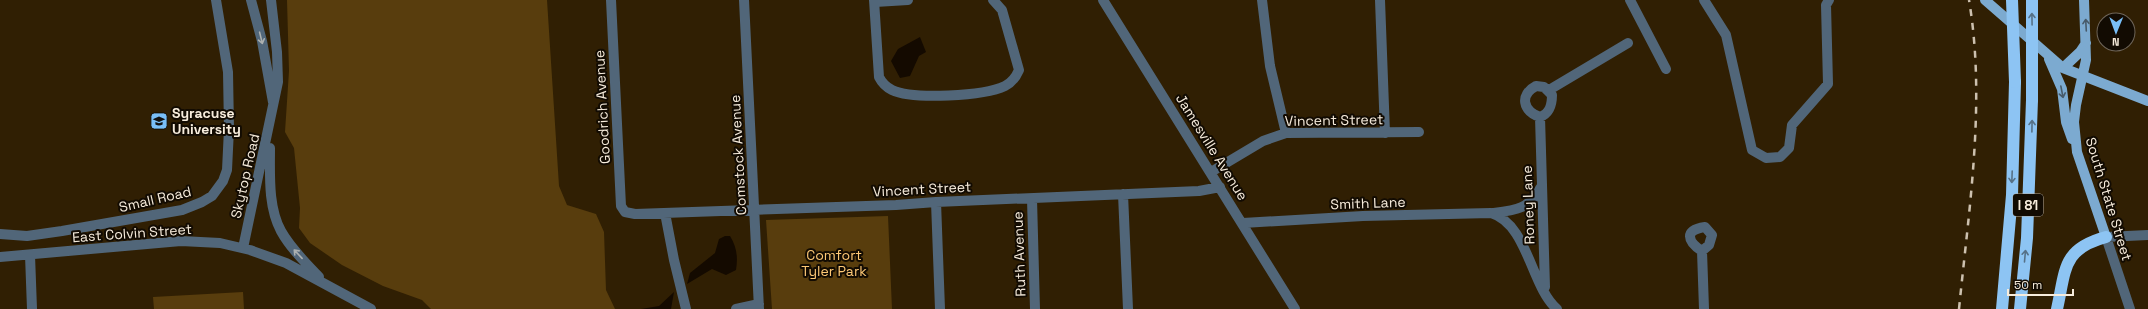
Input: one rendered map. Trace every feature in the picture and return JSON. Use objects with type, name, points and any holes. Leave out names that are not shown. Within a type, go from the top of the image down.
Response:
[{"type":"highway","name":"I 81","points":[[2002,309],[2012,195],[2015,82],[2012,0]]},
{"type":"highway","name":"I 81","points":[[2020,309],[2027,238],[2032,100],[2032,0]]},
{"type":"highway","points":[[2057,309],[2070,257],[2084,244],[2106,237]]},
{"type":"main road","points":[[1985,0],[2063,68],[2148,101]]},
{"type":"main road","name":"South State Street","points":[[2084,0],[2087,43],[2083,77],[2076,105],[2074,122],[2077,152],[2106,237]]},
{"type":"main road","points":[[2063,68],[2087,43]]},
{"type":"main road","points":[[2048,56],[2062,89],[2066,122],[2077,152]]},
{"type":"street","name":"Small Road","points":[[0,234],[27,236],[182,210],[202,202],[212,196],[223,180],[227,170],[229,129],[228,72],[216,0]]},
{"type":"street","name":"Skytop Road","points":[[251,0],[266,56],[274,110]]},
{"type":"street","points":[[265,0],[269,28],[277,52]]},
{"type":"street","name":"Skytop Road","points":[[243,248],[270,129],[278,82],[277,52],[271,0]]},
{"type":"street","name":"Goodrich Avenue","points":[[611,0],[621,206],[625,212]]},
{"type":"street","name":"Comstock Avenue","points":[[744,0],[759,306]]},
{"type":"street","points":[[908,0],[875,1],[879,77],[883,84],[892,90],[916,96],[950,96],[1004,86],[1015,78],[1019,70],[1002,10],[993,0]]},
{"type":"street","name":"Jamesville Avenue","points":[[1104,0],[1295,309]]},
{"type":"street","points":[[1262,0],[1270,66],[1286,133]]},
{"type":"street","points":[[1380,0],[1385,133]]},
{"type":"street","points":[[1630,0],[1666,69]]},
{"type":"street","points":[[1704,0],[1726,35],[1752,150],[1766,158],[1780,157],[1789,148],[1792,125],[1828,84],[1826,5],[1829,0]]},
{"type":"street","points":[[1549,90],[1628,44]]},
{"type":"street","points":[[1536,86],[1544,87],[1549,90],[1552,95],[1552,104],[1547,113],[1540,117],[1532,114],[1526,105],[1526,97],[1529,90],[1536,86]]},
{"type":"street","name":"Roney Lane","points":[[1540,117],[1545,291]]},
{"type":"street","points":[[270,129],[270,185],[275,214],[281,230],[293,249],[325,283]]},
{"type":"street","name":"Vincent Street","points":[[1211,172],[1263,141],[1286,133],[1419,132]]},
{"type":"street","name":"Smith Lane","points":[[1243,223],[1363,216],[1493,214],[1524,207],[1533,200],[1541,186]]},
{"type":"street","name":"Vincent Street","points":[[625,212],[635,214],[896,205],[1199,190],[1220,187]]},
{"type":"street","points":[[1123,194],[1128,309]]},
{"type":"street","name":"Ruth Avenue","points":[[1032,199],[1035,309]]},
{"type":"street","points":[[936,202],[940,309]]},
{"type":"street","points":[[665,213],[674,260],[686,309]]},
{"type":"street","points":[[1493,214],[1507,222],[1520,240],[1545,291],[1557,309]]},
{"type":"street","points":[[2106,237],[2148,235]]},
{"type":"street","name":"South State Street","points":[[2106,237],[2130,309]]},
{"type":"street","name":"East Colvin Street","points":[[0,257],[180,241],[220,243],[243,248],[286,263],[371,309]]},
{"type":"street","points":[[1702,251],[1704,309]]},
{"type":"street","points":[[30,255],[32,309]]},
{"type":"street","points":[[736,309],[759,306]]},
{"type":"green space","points":[[287,0],[547,0],[559,186],[567,205],[596,214],[604,232],[606,290],[615,309],[431,309],[422,300],[383,286],[342,265],[310,243],[299,228],[300,208],[294,148],[285,132],[289,71]]},
{"type":"green space","name":"Comfort Tyler Park","points":[[888,216],[892,309],[772,309],[766,220]]},
{"type":"green space","points":[[243,292],[244,309],[154,309],[153,297]]},
{"type":"shaded area","points":[[920,37],[926,52],[919,56],[910,76],[900,78],[891,61],[898,49]]},
{"type":"shaded area","points":[[725,236],[730,236],[736,248],[736,270],[726,275],[712,269],[687,284],[690,273],[715,253],[719,239]]},
{"type":"shaded area","points":[[674,292],[671,309],[641,309],[659,306]]},
{"type":"railway","points":[[1959,309],[1971,193],[1976,116],[1974,38],[1969,0]]},
{"type":"place","name":"Syracuse University","points":[[159,121]]}]
